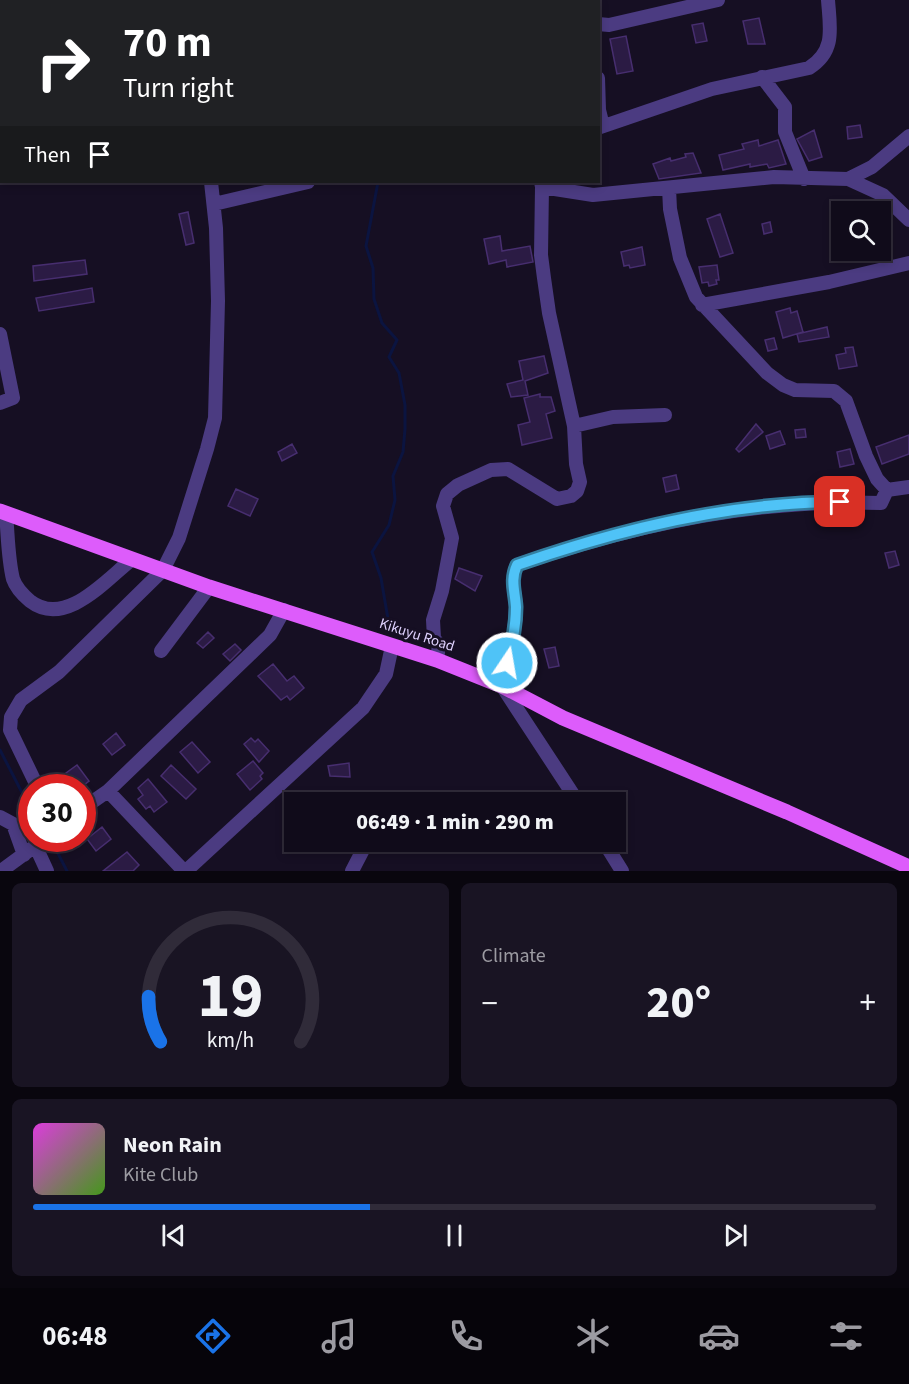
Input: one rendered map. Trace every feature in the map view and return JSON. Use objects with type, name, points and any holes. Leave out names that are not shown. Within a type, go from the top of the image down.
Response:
[{"type":"main road","name":"Kikuyu Road","points":[[3,513],[131,560],[437,660],[502,686],[563,718],[787,812],[909,867]]},
{"type":"street","points":[[600,24],[718,0]]},
{"type":"street","points":[[601,127],[712,89],[808,68],[821,60],[830,40],[828,0]]},
{"type":"street","points":[[762,77],[785,107],[785,132],[804,179]]},
{"type":"street","points":[[848,179],[872,167],[909,136]]},
{"type":"street","points":[[437,660],[439,645],[434,638],[433,620],[442,591],[452,538],[443,506],[447,494],[476,476],[500,469],[520,474],[539,490],[557,499],[571,496],[577,491],[580,482],[576,464],[574,426],[547,301],[541,255],[541,184],[593,195],[774,177],[848,179],[883,195],[909,220]]},
{"type":"street","points":[[31,774],[10,730],[11,717],[21,700],[59,672],[163,570],[179,538],[215,418],[218,301],[211,183]]},
{"type":"street","points":[[214,204],[304,183]]},
{"type":"street","points":[[669,188],[670,209],[680,258],[688,284],[702,304],[767,373],[783,385],[795,390],[834,391],[846,401],[866,456],[877,479],[887,490]]},
{"type":"street","points":[[702,304],[829,282],[909,263]]},
{"type":"street","points":[[0,334],[7,400]]},
{"type":"street","points":[[574,426],[613,417],[665,415]]},
{"type":"street","points":[[887,490],[909,487]]},
{"type":"street","points":[[571,792],[502,686],[513,641],[516,606],[513,573],[517,565],[587,541],[682,519],[824,502],[881,503],[887,490]]},
{"type":"street","points":[[3,513],[13,580],[21,594],[33,603],[49,610],[78,604],[131,560]]},
{"type":"street","points":[[161,651],[209,586]]},
{"type":"street","points":[[96,799],[108,791],[270,634],[284,610]]},
{"type":"street","points":[[108,791],[185,871],[363,708],[386,674],[392,646]]},
{"type":"street","points":[[0,817],[18,829]]},
{"type":"street","points":[[1,871],[28,852]]},
{"type":"street","points":[[38,852],[47,871]]},
{"type":"street","points":[[352,871],[362,852]]},
{"type":"street","points":[[610,852],[622,871]]},
{"type":"building","points":[[759,18],[765,44],[748,44],[743,21]]},
{"type":"building","points":[[703,23],[707,41],[696,43],[692,25]]},
{"type":"building","points":[[626,36],[633,71],[617,74],[610,39]]},
{"type":"building","points":[[860,125],[862,137],[848,139],[847,127]]},
{"type":"building","points":[[814,130],[822,157],[809,161],[797,139]]},
{"type":"building","points":[[758,140],[759,146],[778,140],[786,164],[769,168],[767,164],[750,167],[750,164],[723,170],[719,155],[744,149],[742,144]]},
{"type":"building","points":[[693,153],[701,173],[659,179],[653,164],[670,158],[671,161],[686,157],[685,154]]},
{"type":"building","points":[[188,212],[194,243],[186,245],[179,214]]},
{"type":"building","points":[[720,214],[733,253],[720,257],[707,219]]},
{"type":"building","points":[[770,222],[772,232],[764,234],[762,224]]},
{"type":"building","points":[[500,236],[502,251],[530,246],[533,262],[507,267],[506,260],[489,264],[484,239]]},
{"type":"building","points":[[642,247],[645,265],[630,268],[629,265],[624,266],[621,252]]},
{"type":"building","points":[[85,260],[87,274],[34,281],[33,266]]},
{"type":"building","points":[[717,265],[719,280],[716,280],[717,284],[709,286],[708,282],[702,283],[699,267]]},
{"type":"building","points":[[92,288],[94,302],[39,311],[36,298]]},
{"type":"building","points":[[790,308],[791,313],[797,311],[803,332],[783,338],[776,312]]},
{"type":"building","points":[[827,327],[829,337],[799,342],[797,334]]},
{"type":"building","points":[[774,338],[777,349],[768,351],[765,340]]},
{"type":"building","points":[[853,347],[857,366],[839,369],[836,355],[846,353],[845,348]]},
{"type":"building","points":[[544,356],[548,373],[525,381],[528,395],[511,397],[507,384],[523,380],[519,361]]},
{"type":"building","points":[[540,394],[540,397],[551,397],[555,411],[546,414],[552,438],[522,445],[518,425],[530,422],[524,398]]},
{"type":"building","points":[[756,424],[763,432],[739,452],[736,449]]},
{"type":"building","points":[[805,429],[806,437],[796,438],[795,430]]},
{"type":"building","points":[[780,431],[785,444],[770,449],[766,436]]},
{"type":"building","points":[[909,435],[909,454],[882,464],[876,447]]},
{"type":"building","points":[[292,444],[297,453],[282,461],[278,452]]},
{"type":"building","points":[[850,449],[854,464],[840,467],[837,452]]},
{"type":"building","points":[[676,475],[679,489],[666,492],[663,478]]},
{"type":"building","points":[[236,489],[258,499],[250,516],[228,506]]},
{"type":"building","points":[[895,551],[899,565],[889,568],[885,553]]},
{"type":"building","points":[[459,568],[482,576],[475,591],[455,579]]},
{"type":"building","points":[[208,632],[214,638],[203,648],[197,643]]},
{"type":"building","points":[[235,644],[241,650],[230,661],[223,654]]},
{"type":"building","points":[[555,647],[559,666],[549,668],[544,649]]},
{"type":"building","points":[[273,664],[287,681],[294,676],[304,688],[290,700],[287,696],[281,700],[258,676]]},
{"type":"building","points":[[116,733],[125,745],[112,755],[103,744]]},
{"type":"building","points":[[251,738],[255,742],[258,739],[269,751],[259,762],[244,744]]},
{"type":"building","points":[[192,742],[210,762],[198,773],[180,752]]},
{"type":"building","points":[[253,761],[263,773],[260,776],[262,779],[250,790],[237,774]]},
{"type":"building","points":[[349,763],[350,777],[330,776],[328,766]]},
{"type":"building","points":[[77,765],[84,774],[65,774]]},
{"type":"building","points":[[171,765],[196,789],[186,799],[161,776]]},
{"type":"building","points":[[148,779],[167,802],[154,812],[150,806],[146,809],[138,799],[143,795],[138,788]]},
{"type":"building","points":[[102,827],[111,839],[96,851],[96,832]]},
{"type":"building","points":[[127,852],[139,865],[133,871],[103,871]]},
{"type":"waterway","points":[[378,183],[366,246],[373,268],[374,299],[382,323],[397,340],[389,357],[399,373],[405,405],[403,452],[393,476],[395,500],[389,525],[372,552],[381,578],[389,625]]},
{"type":"waterway","points":[[0,750],[18,785]]},
{"type":"waterway","points":[[57,852],[67,871]]},
{"type":"route","points":[[507,663],[513,641],[516,606],[512,587],[513,573],[517,565],[587,541],[682,519],[780,506],[840,502]]}]
